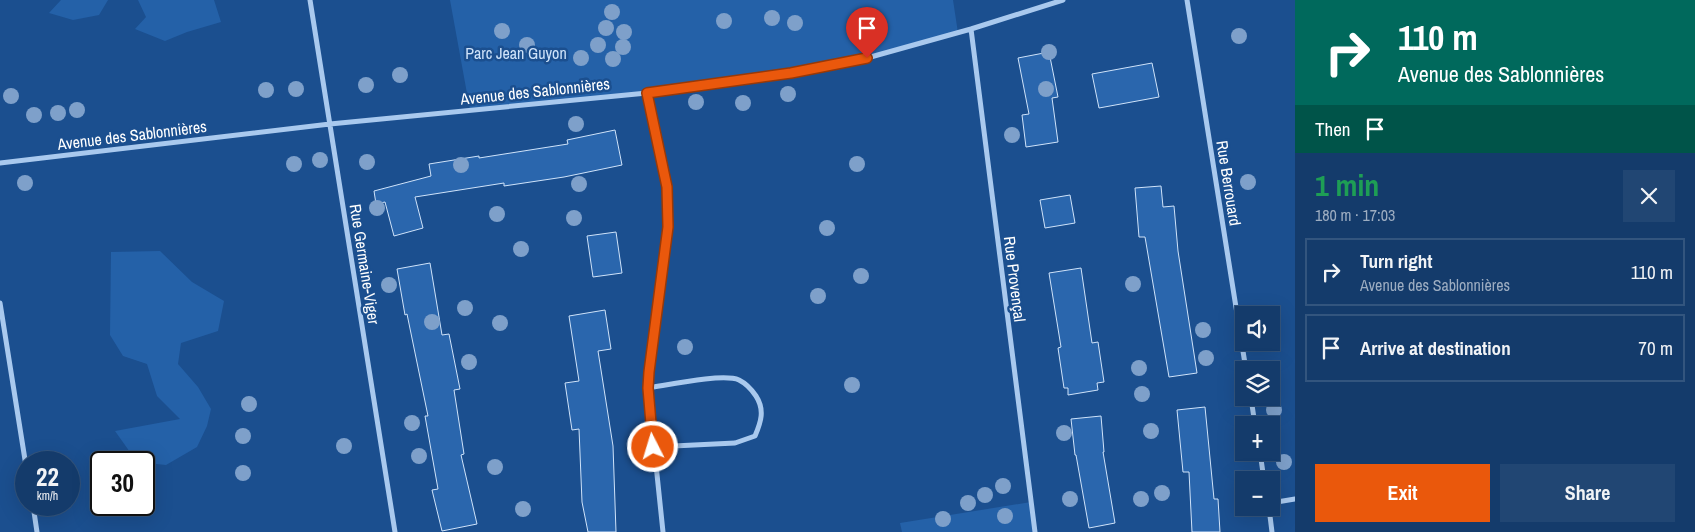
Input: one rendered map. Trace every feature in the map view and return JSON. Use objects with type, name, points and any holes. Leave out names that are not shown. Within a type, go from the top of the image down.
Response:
[{"type":"street","name":"Rue Germaine-Viger","points":[[310,0],[395,532]]},
{"type":"street","name":"Avenue des Sablonnières","points":[[0,163],[330,124],[647,93],[800,72],[867,58],[971,30],[1063,0]]},
{"type":"street","name":"Rue Berrouard","points":[[1187,0],[1245,361]]},
{"type":"street","name":"Rue Provençal","points":[[971,30],[1035,532]]},
{"type":"street","points":[[647,93],[667,187],[668,227],[648,388],[663,532]]},
{"type":"street","points":[[0,303],[24,451]]},
{"type":"street","points":[[648,388],[722,378],[739,380],[751,388],[760,402],[762,420],[756,436],[735,443],[653,447]]},
{"type":"street","points":[[1280,502],[1295,499]]},
{"type":"street","points":[[34,516],[37,532]]},
{"type":"street","points":[[1269,516],[1272,532]]},
{"type":"green space","points":[[61,0],[108,0],[99,15],[73,20],[49,13]]},
{"type":"green space","points":[[138,0],[214,0],[221,22],[165,41],[135,29],[146,17]]},
{"type":"green space","name":"Parc Jean Guyon","points":[[450,0],[953,0],[958,33],[867,58],[791,73],[647,93],[470,110]]},
{"type":"green space","points":[[160,251],[192,282],[224,301],[218,331],[181,343],[178,364],[198,387],[211,409],[207,426],[197,447],[166,465],[155,464],[155,451],[129,451],[115,431],[180,419],[157,396],[147,364],[123,356],[110,335],[111,252]]},
{"type":"green space","points":[[1031,502],[1035,532],[902,532],[900,523]]},
{"type":"building","points":[[1049,52],[1058,97],[1052,98],[1058,142],[1026,147],[1022,115],[1029,114],[1018,58]]},
{"type":"building","points":[[1152,63],[1159,97],[1099,108],[1092,74]]},
{"type":"building","points":[[615,130],[622,165],[564,177],[504,186],[504,183],[415,197],[423,228],[394,236],[385,202],[376,204],[374,191],[431,176],[429,164],[568,144],[567,140]]},
{"type":"building","points":[[1161,186],[1163,207],[1174,206],[1178,251],[1197,373],[1169,377],[1145,237],[1139,237],[1135,188]]},
{"type":"building","points":[[1070,195],[1075,223],[1045,228],[1040,200]]},
{"type":"building","points":[[616,232],[622,273],[593,277],[587,236]]},
{"type":"building","points":[[430,263],[442,335],[449,334],[460,389],[454,390],[464,454],[461,455],[477,524],[442,531],[432,490],[438,489],[425,416],[428,416],[407,314],[405,315],[397,269]]},
{"type":"building","points":[[1081,268],[1092,343],[1098,342],[1104,382],[1097,383],[1098,390],[1068,395],[1068,388],[1064,388],[1058,348],[1061,347],[1049,273]]},
{"type":"building","points":[[605,310],[611,349],[598,351],[613,446],[616,532],[588,532],[582,502],[579,429],[572,430],[565,383],[579,381],[569,316]]},
{"type":"building","points":[[1205,407],[1214,499],[1218,499],[1220,532],[1192,532],[1189,472],[1183,472],[1177,410]]},
{"type":"building","points":[[1101,416],[1103,452],[1115,523],[1089,528],[1075,455],[1071,419]]},
{"type":"route","points":[[653,447],[648,388],[649,372],[668,227],[667,187],[647,93],[791,73],[867,58]]}]
